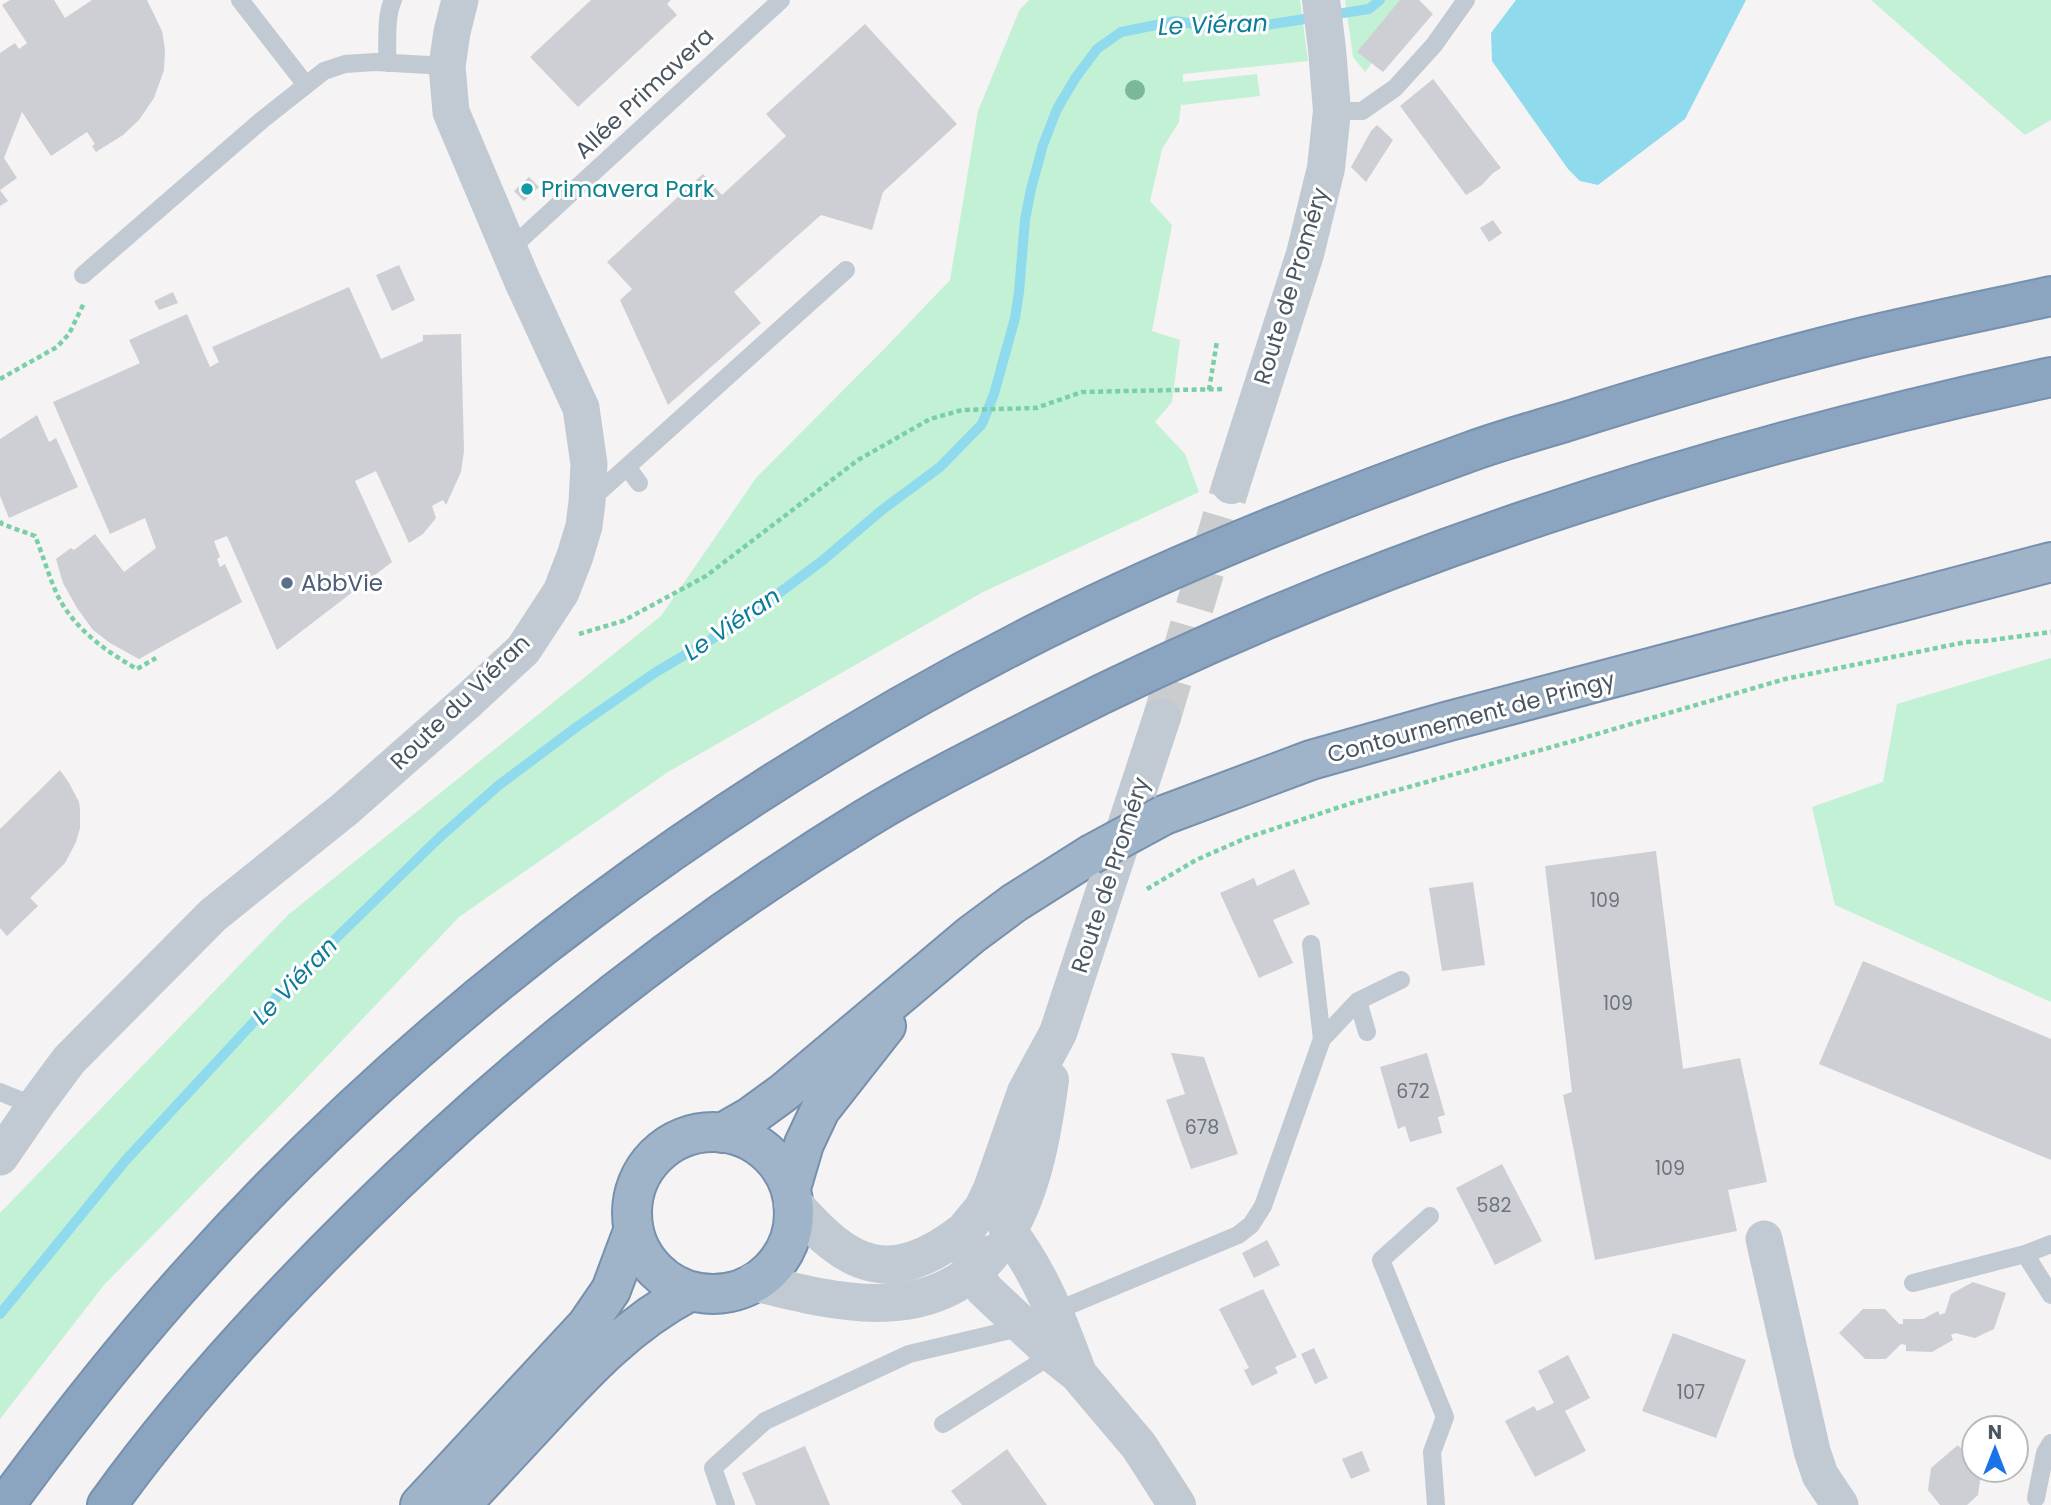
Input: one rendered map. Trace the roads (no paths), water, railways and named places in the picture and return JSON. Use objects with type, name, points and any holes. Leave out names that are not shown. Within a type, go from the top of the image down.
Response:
[{"type":"highway","points":[[5,1505],[106,1374],[197,1267],[301,1158],[404,1061],[589,911],[743,803],[864,728],[1047,628],[1170,571],[1312,511],[1475,450],[1647,396],[1859,338],[2051,296]]},
{"type":"highway","points":[[107,1505],[211,1373],[306,1271],[417,1160],[521,1068],[625,985],[748,896],[867,818],[1132,678],[1264,619],[1466,540],[1693,467],[2051,377]]},
{"type":"highway","name":"Contournement de Pringy","points":[[722,1133],[783,1093],[933,966],[1014,903],[1090,855],[1164,815],[1311,760],[2051,562]]},
{"type":"highway","name":"Contournement de Pringy","points":[[792,1196],[779,1165],[763,1147],[750,1140],[722,1133],[703,1133],[676,1141],[652,1160],[633,1203],[633,1231],[639,1249],[656,1272],[689,1292],[733,1291],[754,1282],[774,1265],[790,1231],[792,1196],[804,1144],[820,1110],[933,966]]},
{"type":"highway","name":"Contournement de Pringy","points":[[420,1505],[587,1325],[611,1290],[633,1231]]},
{"type":"highway","points":[[461,1505],[596,1360],[666,1304],[689,1292]]},
{"type":"street","name":"Route du Viéran","points":[[0,1157],[69,1060],[213,915],[345,809],[523,650],[561,592],[584,526],[589,464],[587,436],[581,408],[509,250],[451,112],[447,66],[460,0]]},
{"type":"street","name":"Route de Proméry","points":[[1231,485],[1308,243],[1326,168],[1332,111],[1321,0]]},
{"type":"street","name":"Route de Proméry","points":[[754,1282],[840,1300],[882,1304],[921,1298],[942,1290],[974,1271],[989,1257],[1008,1231],[1021,1208],[1036,1154],[1058,1033],[1162,717]]},
{"type":"street","name":"Route de Proméry","points":[[792,1196],[812,1225],[843,1252],[864,1261],[900,1263],[926,1256],[945,1246],[964,1231],[983,1208],[1026,1091],[1058,1033]]},
{"type":"street","points":[[964,1231],[974,1271],[984,1289],[1039,1319],[1065,1364],[1139,1446],[1177,1505]]},
{"type":"street","points":[[1008,1231],[1043,1285],[1039,1319]]},
{"type":"street","points":[[1764,1239],[1812,1451],[1820,1475],[1840,1505]]},
{"type":"lane","points":[[240,0],[306,85]]},
{"type":"lane","points":[[387,63],[393,0]]},
{"type":"lane","name":"Allée Primavera","points":[[509,250],[782,0]]},
{"type":"lane","points":[[1332,111],[1362,111],[1395,88],[1434,46],[1466,0]]},
{"type":"lane","points":[[83,275],[262,120],[324,71],[345,64],[447,66]]},
{"type":"lane","points":[[587,502],[846,270]]},
{"type":"lane","points":[[628,468],[639,482]]},
{"type":"lane","points":[[1311,944],[1322,1039]]},
{"type":"lane","points":[[726,1505],[713,1468],[765,1420],[909,1354],[1039,1319],[1238,1235],[1251,1225],[1264,1206],[1322,1039],[1358,1001],[1401,980]]},
{"type":"lane","points":[[1358,1001],[1367,1032]]},
{"type":"lane","points":[[0,1092],[35,1106]]},
{"type":"lane","points":[[1430,1216],[1381,1260],[1445,1418],[1432,1452],[1436,1505]]},
{"type":"lane","points":[[1913,1283],[2025,1254],[2051,1244]]},
{"type":"lane","points":[[2025,1254],[2051,1295]]},
{"type":"lane","points":[[943,1424],[1065,1364]]},
{"type":"lane","points":[[2036,1499],[2045,1453],[2051,1443]]},
{"type":"water","points":[[1516,0],[1746,0],[1685,119],[1598,185],[1580,181],[1568,169],[1492,61],[1491,33]]},
{"type":"waterway","name":"Le Viéran","points":[[0,1314],[125,1161],[288,985],[440,837],[499,785],[578,726],[656,672],[739,623],[822,561],[882,510],[940,467],[982,424],[994,394],[1015,318],[1025,220],[1043,145],[1057,109],[1097,49],[1121,32],[1176,21],[1212,27],[1247,28],[1369,9],[1380,0]]},
{"type":"tunnel","points":[[1162,717],[1231,485]]},
{"type":"place","name":"Primavera Park","points":[[527,189]]},
{"type":"place","name":"AbbVie","points":[[287,583]]}]
